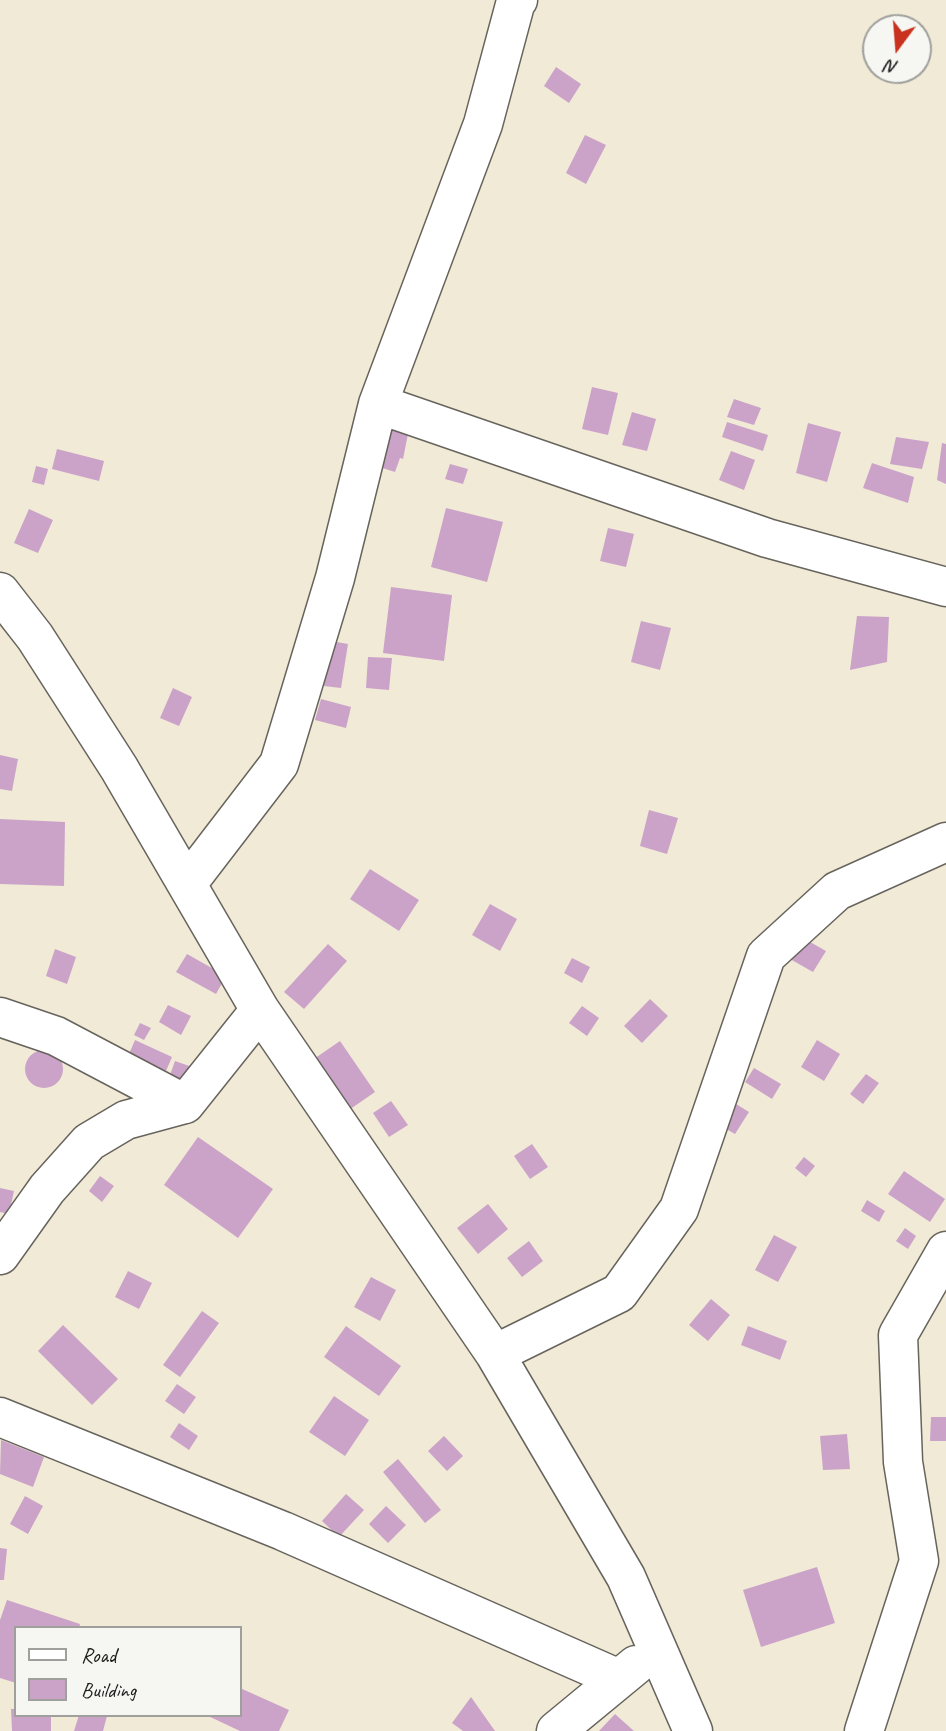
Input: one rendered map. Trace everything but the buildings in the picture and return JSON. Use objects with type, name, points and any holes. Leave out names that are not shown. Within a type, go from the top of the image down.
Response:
[{"type":"street","points":[[187,884],[279,764],[335,578],[378,404],[483,124],[516,0]]},
{"type":"street","points":[[378,404],[768,538],[946,587]]},
{"type":"street","points":[[0,593],[35,637],[98,736],[260,1010],[495,1354],[626,1577],[693,1731]]},
{"type":"street","points":[[495,1354],[619,1293],[679,1209],[766,956],[836,891],[946,842]]},
{"type":"street","points":[[0,1255],[47,1189],[89,1142],[126,1120],[185,1104],[260,1010]]},
{"type":"street","points":[[0,1017],[56,1036],[185,1104]]},
{"type":"street","points":[[863,1731],[919,1561],[903,1462],[898,1335],[946,1251]]},
{"type":"street","points":[[0,1417],[283,1531],[619,1679]]},
{"type":"street","points":[[556,1731],[657,1648]]}]
